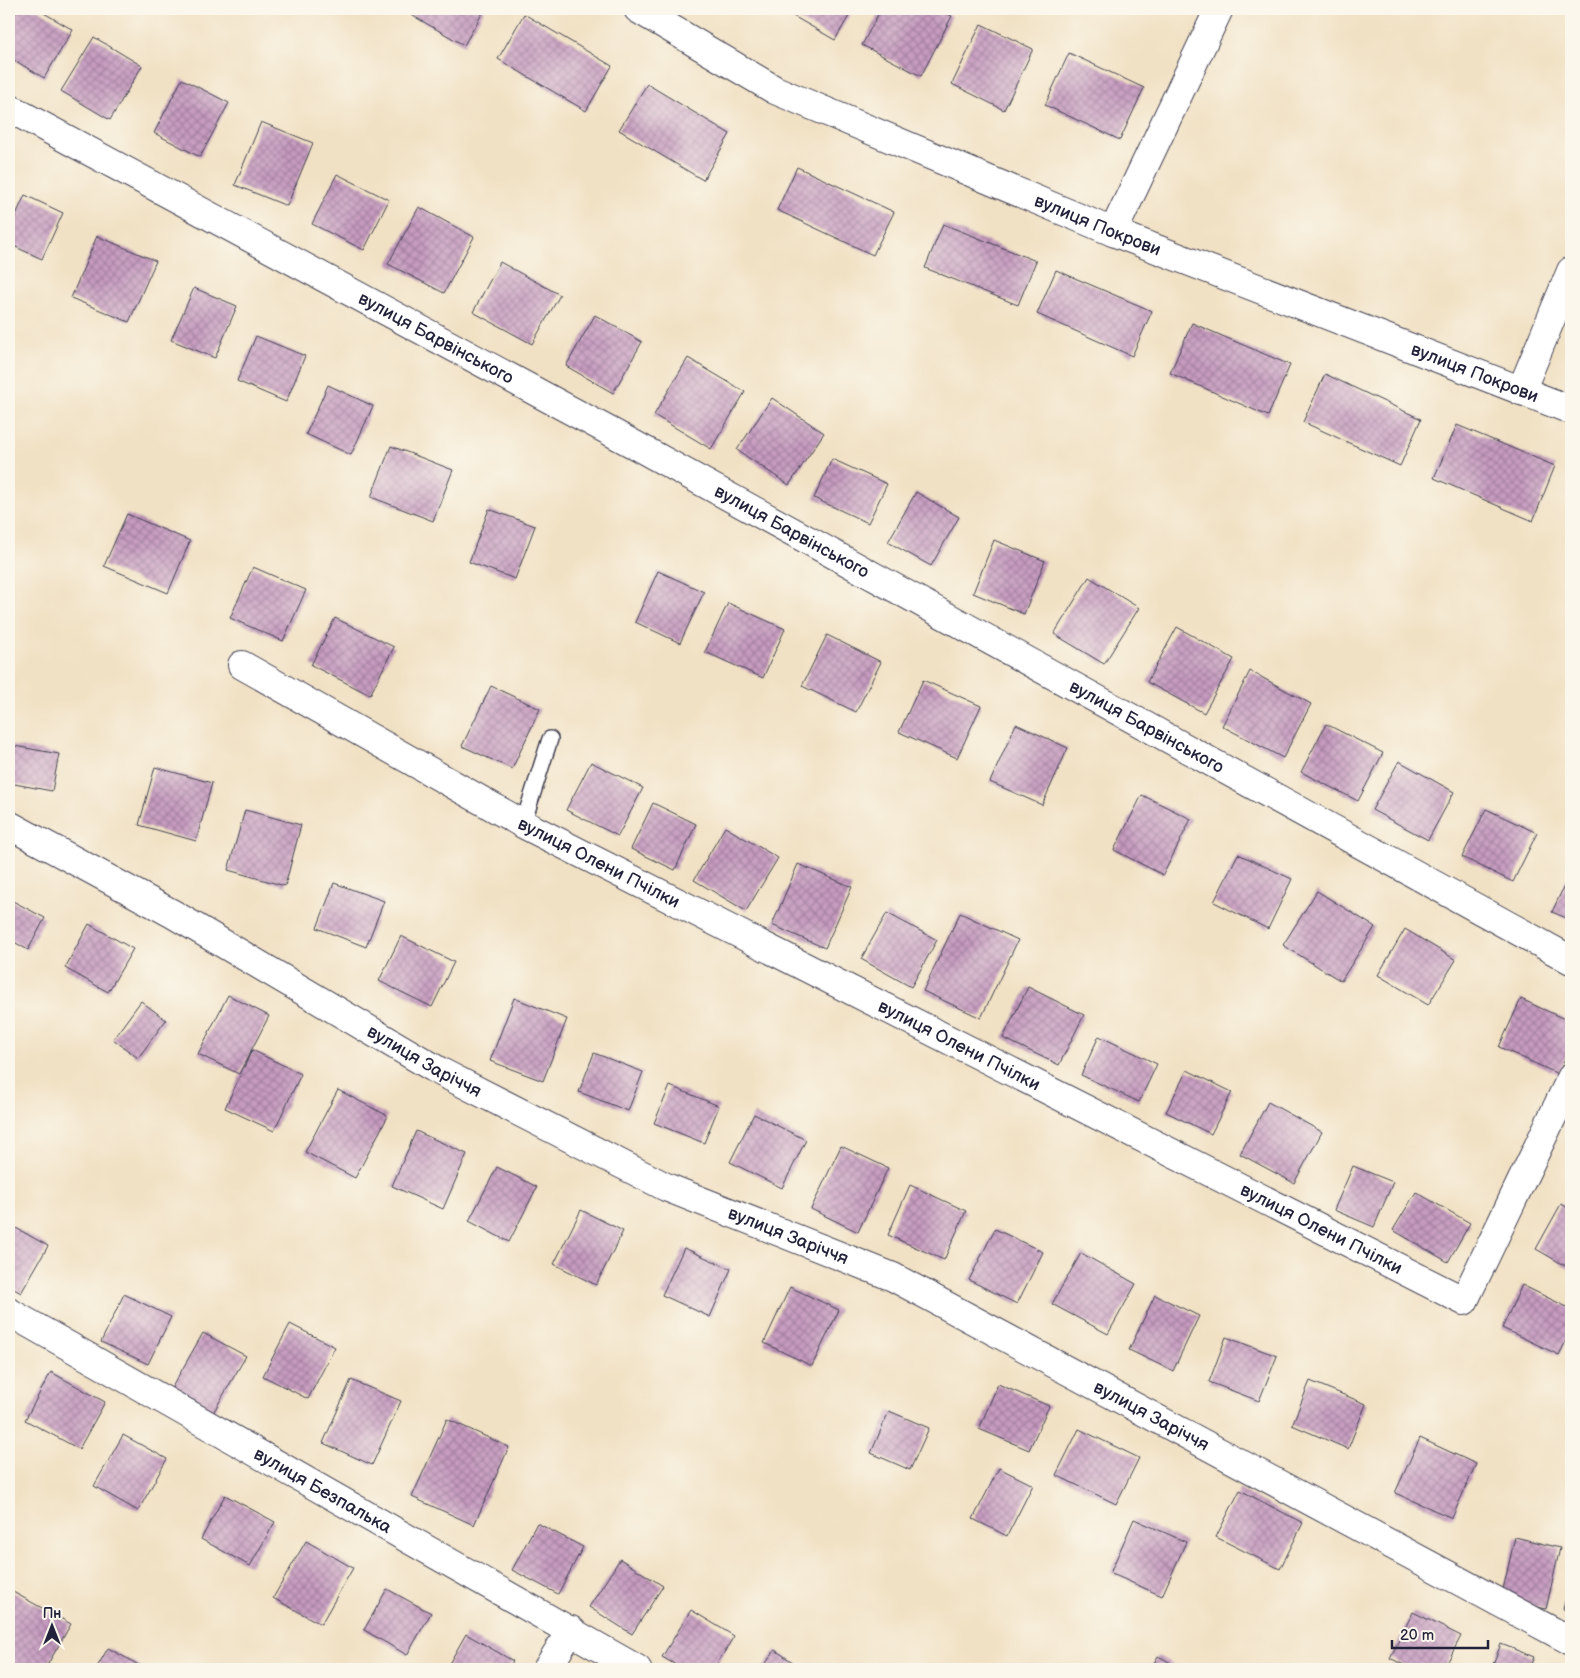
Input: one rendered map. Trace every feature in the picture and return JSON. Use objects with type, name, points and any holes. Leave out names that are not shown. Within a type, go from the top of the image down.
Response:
[{"type":"street","name":"вулиця Покрови","points":[[638,9],[775,90],[1113,232],[1571,410]]},
{"type":"street","points":[[1113,232],[1219,9]]},
{"type":"street","name":"вулиця Барвінського","points":[[9,108],[635,445],[1571,960]]},
{"type":"street","points":[[1521,390],[1571,272]]},
{"type":"street","name":"вулиця Олени Пчілки","points":[[242,665],[523,824],[1464,1301],[1571,1078]]},
{"type":"street","name":"вулиця Заріччя","points":[[9,825],[173,914],[439,1071],[666,1187],[893,1277],[1571,1641]]},
{"type":"street","name":"вулиця Безпалька","points":[[9,1312],[637,1669]]},
{"type":"street","points":[[547,1669],[571,1630]]},
{"type":"lane","points":[[523,824],[550,739]]},
{"type":"building","points":[[9,9],[37,9],[73,30],[44,78],[9,57]]},
{"type":"building","points":[[401,9],[485,9],[464,45]]},
{"type":"building","points":[[781,9],[853,9],[835,40]]},
{"type":"building","points":[[881,9],[938,9],[952,16],[921,76],[862,45]]},
{"type":"building","points":[[524,14],[612,66],[586,111],[498,59]]},
{"type":"building","points":[[981,24],[1033,49],[1004,110],[952,84]]},
{"type":"building","points":[[94,37],[142,66],[110,120],[61,91]]},
{"type":"building","points":[[1069,53],[1144,88],[1120,140],[1045,105]]},
{"type":"building","points":[[182,79],[229,103],[200,157],[154,133]]},
{"type":"building","points":[[647,84],[730,134],[703,180],[619,130]]},
{"type":"building","points":[[261,122],[313,143],[287,206],[235,185]]},
{"type":"building","points":[[797,167],[894,212],[873,255],[777,210]]},
{"type":"building","points":[[337,174],[389,200],[364,250],[312,224]]},
{"type":"building","points":[[25,195],[63,213],[42,259],[9,244],[9,230]]},
{"type":"building","points":[[419,207],[474,237],[444,293],[388,264]]},
{"type":"building","points":[[943,224],[1036,261],[1018,305],[925,268]]},
{"type":"building","points":[[97,236],[156,261],[129,322],[71,298]]},
{"type":"building","points":[[500,262],[560,295],[532,344],[473,312]]},
{"type":"building","points":[[1056,270],[1152,311],[1132,356],[1037,314]]},
{"type":"building","points":[[194,288],[237,306],[215,358],[171,340]]},
{"type":"building","points":[[595,315],[642,342],[613,393],[566,366]]},
{"type":"building","points":[[1192,323],[1290,365],[1268,416],[1170,373]]},
{"type":"building","points":[[256,336],[305,356],[286,402],[237,381]]},
{"type":"building","points":[[688,358],[745,392],[711,449],[654,415]]},
{"type":"building","points":[[1325,374],[1421,419],[1400,466],[1303,422]]},
{"type":"building","points":[[328,385],[373,406],[351,455],[306,434]]},
{"type":"building","points":[[772,398],[824,433],[789,485],[737,450]]},
{"type":"building","points":[[1457,425],[1555,466],[1533,521],[1434,478]]},
{"type":"building","points":[[391,446],[453,470],[433,521],[371,497]]},
{"type":"building","points":[[832,459],[887,484],[868,523],[814,498]]},
{"type":"building","points":[[916,492],[959,517],[931,566],[888,542]]},
{"type":"building","points":[[489,509],[535,526],[515,579],[469,562]]},
{"type":"building","points":[[127,514],[190,541],[168,593],[104,566]]},
{"type":"building","points":[[994,540],[1045,561],[1024,614],[973,593]]},
{"type":"building","points":[[253,567],[306,590],[283,641],[230,618]]},
{"type":"building","points":[[658,571],[704,592],[680,643],[635,622]]},
{"type":"building","points":[[1089,577],[1139,608],[1104,664],[1054,634]]},
{"type":"building","points":[[728,603],[785,629],[763,678],[705,652]]},
{"type":"building","points":[[335,618],[394,647],[370,695],[311,665]]},
{"type":"building","points":[[1177,627],[1234,659],[1204,713],[1147,682]]},
{"type":"building","points":[[827,635],[881,662],[856,712],[802,686]]},
{"type":"building","points":[[1250,671],[1311,704],[1283,758],[1222,726]]},
{"type":"building","points":[[923,680],[981,706],[957,758],[899,732]]},
{"type":"building","points":[[491,686],[540,709],[512,769],[462,746]]},
{"type":"building","points":[[1016,724],[1068,748],[1042,805],[990,782]]},
{"type":"building","points":[[1326,724],[1383,753],[1358,801],[1301,772]]},
{"type":"building","points":[[9,745],[59,754],[52,791],[9,783]]},
{"type":"building","points":[[1399,761],[1454,792],[1428,840],[1372,810]]},
{"type":"building","points":[[591,762],[643,788],[618,836],[566,810]]},
{"type":"building","points":[[155,767],[212,783],[196,841],[139,825]]},
{"type":"building","points":[[1142,795],[1191,819],[1163,875],[1114,850]]},
{"type":"building","points":[[653,803],[696,824],[675,870],[631,849]]},
{"type":"building","points":[[1486,809],[1537,833],[1513,882],[1462,857]]},
{"type":"building","points":[[245,810],[301,825],[285,886],[228,870]]},
{"type":"building","points":[[725,827],[778,858],[746,911],[694,880]]},
{"type":"building","points":[[1238,854],[1292,879],[1268,929],[1214,902]]},
{"type":"building","points":[[798,864],[852,887],[825,948],[772,925]]},
{"type":"building","points":[[1571,871],[1571,920],[1552,912]]},
{"type":"building","points":[[334,883],[384,901],[366,947],[317,928]]},
{"type":"building","points":[[1317,891],[1375,927],[1341,981],[1283,945]]},
{"type":"building","points":[[9,899],[45,918],[28,950],[9,939]]},
{"type":"building","points":[[887,913],[937,940],[911,987],[861,959]]},
{"type":"building","points":[[960,913],[1018,940],[981,1018],[923,991]]},
{"type":"building","points":[[89,924],[133,949],[108,992],[65,968]]},
{"type":"building","points":[[1405,929],[1456,960],[1428,1005],[1378,975]]},
{"type":"building","points":[[401,936],[454,962],[432,1007],[379,981]]},
{"type":"building","points":[[1028,987],[1084,1015],[1059,1065],[1003,1038]]},
{"type":"building","points":[[228,995],[269,1016],[239,1074],[198,1054]]},
{"type":"building","points":[[514,998],[567,1019],[543,1081],[490,1061]]},
{"type":"building","points":[[1521,999],[1571,1022],[1571,1046],[1558,1074],[1499,1047]]},
{"type":"building","points":[[141,1001],[166,1020],[138,1058],[113,1039]]},
{"type":"building","points":[[1099,1036],[1157,1064],[1139,1102],[1081,1075]]},
{"type":"building","points":[[252,1050],[301,1074],[274,1131],[225,1108]]},
{"type":"building","points":[[594,1053],[643,1072],[628,1111],[579,1092]]},
{"type":"building","points":[[1187,1070],[1232,1092],[1211,1134],[1166,1112]]},
{"type":"building","points":[[670,1086],[719,1106],[704,1143],[654,1123]]},
{"type":"building","points":[[338,1090],[388,1116],[355,1178],[305,1152]]},
{"type":"building","points":[[1268,1102],[1322,1132],[1294,1183],[1240,1154]]},
{"type":"building","points":[[754,1114],[806,1140],[782,1188],[730,1162]]},
{"type":"building","points":[[416,1131],[467,1154],[443,1209],[392,1186]]},
{"type":"building","points":[[841,1146],[888,1168],[858,1232],[811,1209]]},
{"type":"building","points":[[1353,1166],[1393,1182],[1374,1227],[1334,1210]]},
{"type":"building","points":[[497,1167],[537,1187],[509,1242],[469,1221]]},
{"type":"building","points":[[910,1185],[966,1211],[944,1260],[888,1235]]},
{"type":"building","points":[[1416,1192],[1470,1223],[1448,1262],[1393,1230]]},
{"type":"building","points":[[1561,1204],[1571,1209],[1571,1269],[1536,1249]]},
{"type":"building","points":[[581,1210],[623,1231],[596,1285],[554,1264]]},
{"type":"building","points":[[9,1224],[48,1246],[21,1293],[9,1286]]},
{"type":"building","points":[[995,1229],[1043,1252],[1017,1304],[969,1280]]},
{"type":"building","points":[[684,1248],[731,1269],[710,1317],[662,1295]]},
{"type":"building","points":[[1081,1253],[1136,1284],[1108,1334],[1052,1304]]},
{"type":"building","points":[[1522,1285],[1571,1309],[1571,1331],[1559,1355],[1502,1328]]},
{"type":"building","points":[[790,1287],[839,1310],[812,1366],[764,1343]]},
{"type":"building","points":[[124,1294],[171,1317],[148,1364],[101,1342]]},
{"type":"building","points":[[1155,1295],[1199,1316],[1173,1371],[1129,1350]]},
{"type":"building","points":[[290,1324],[335,1347],[308,1399],[263,1376]]},
{"type":"building","points":[[203,1333],[246,1356],[213,1413],[171,1389]]},
{"type":"building","points":[[1226,1337],[1277,1356],[1259,1401],[1209,1382]]},
{"type":"building","points":[[51,1372],[105,1402],[79,1449],[25,1420]]},
{"type":"building","points":[[351,1380],[401,1401],[372,1465],[323,1443]]},
{"type":"building","points":[[1310,1381],[1366,1404],[1348,1449],[1292,1425]]},
{"type":"building","points":[[998,1384],[1049,1406],[1029,1450],[979,1429]]},
{"type":"building","points":[[889,1411],[929,1428],[910,1470],[871,1453]]},
{"type":"building","points":[[447,1419],[509,1447],[474,1525],[412,1497]]},
{"type":"building","points":[[1079,1429],[1139,1458],[1116,1504],[1056,1475]]},
{"type":"building","points":[[123,1435],[167,1459],[138,1511],[94,1486]]},
{"type":"building","points":[[1420,1438],[1476,1464],[1452,1518],[1395,1493]]},
{"type":"building","points":[[999,1468],[1033,1485],[1007,1536],[973,1519]]},
{"type":"building","points":[[1240,1490],[1303,1523],[1280,1569],[1216,1537]]},
{"type":"building","points":[[225,1495],[275,1522],[250,1566],[201,1539]]},
{"type":"building","points":[[1134,1519],[1186,1542],[1162,1596],[1110,1573]]},
{"type":"building","points":[[537,1523],[583,1547],[558,1594],[512,1570]]},
{"type":"building","points":[[1515,1537],[1560,1548],[1546,1609],[1501,1598]]},
{"type":"building","points":[[306,1541],[353,1568],[321,1624],[273,1598]]},
{"type":"building","points":[[620,1559],[663,1586],[632,1634],[589,1607]]},
{"type":"building","points":[[1571,1580],[1571,1612],[1563,1609]]},
{"type":"building","points":[[387,1589],[431,1613],[407,1655],[364,1630]]},
{"type":"building","points":[[13,1592],[71,1624],[45,1669],[18,1669],[9,1664],[9,1599]]},
{"type":"building","points":[[691,1610],[734,1636],[714,1669],[683,1669],[662,1657]]},
{"type":"building","points":[[1413,1612],[1461,1636],[1444,1669],[1412,1669],[1390,1658]]},
{"type":"building","points":[[466,1634],[513,1661],[508,1669],[446,1669]]},
{"type":"building","points":[[1501,1644],[1534,1657],[1529,1669],[1491,1669]]},
{"type":"building","points":[[108,1648],[146,1669],[96,1669]]},
{"type":"building","points":[[775,1650],[803,1669],[762,1669]]},
{"type":"building","points":[[1158,1656],[1182,1669],[1151,1669]]}]
